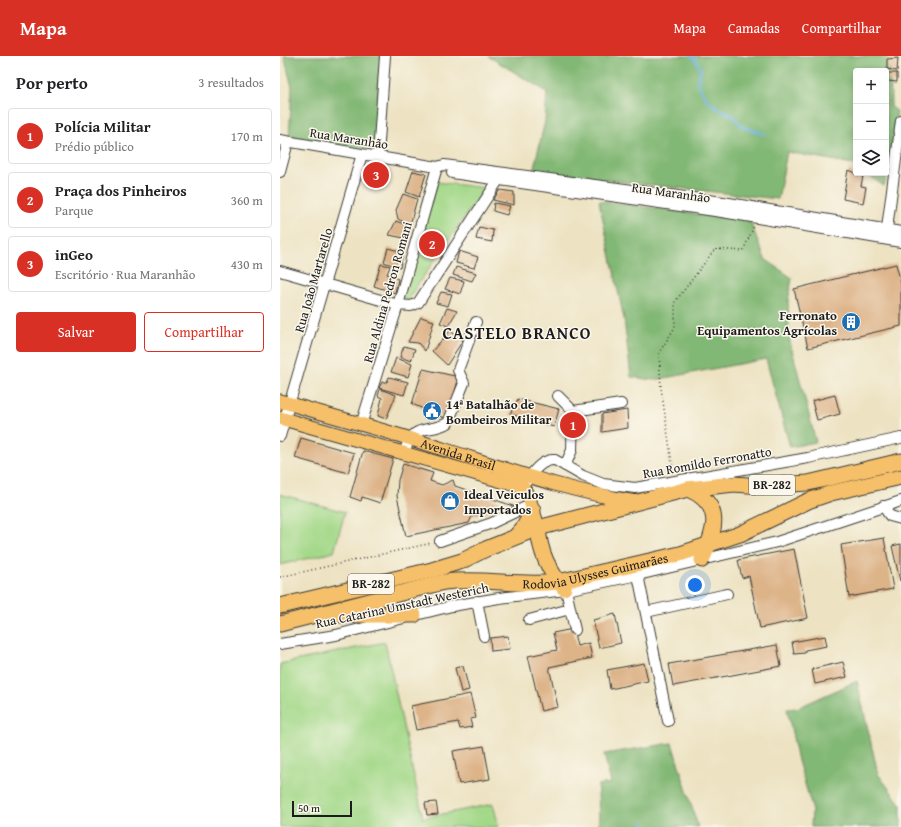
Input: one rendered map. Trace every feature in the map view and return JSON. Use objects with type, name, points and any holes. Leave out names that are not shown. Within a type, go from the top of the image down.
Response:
[{"type":"highway","name":"BR-282","points":[[280,606],[432,570],[462,561],[516,536],[538,528],[571,518],[688,489],[727,484],[762,486],[808,483],[901,461]]},
{"type":"highway","name":"Rodovia Ulysses Guimarães","points":[[280,624],[320,615],[444,582],[466,579],[562,586],[709,545],[760,526],[808,501],[901,477]]},
{"type":"highway","points":[[688,489],[704,498],[713,513],[713,534],[702,560]]},
{"type":"highway","points":[[516,536],[524,527],[532,507]]},
{"type":"highway","points":[[538,528],[544,557],[562,586]]},
{"type":"highway","points":[[320,615],[414,615]]},
{"type":"main road","name":"Avenida Brasil","points":[[285,402],[408,438],[526,483]]},
{"type":"main road","name":"Avenida Brasil","points":[[283,419],[404,453],[526,483],[638,502]]},
{"type":"main road","points":[[526,483],[538,528]]},
{"type":"street","points":[[378,156],[385,56]]},
{"type":"street","points":[[886,235],[901,121]]},
{"type":"street","points":[[280,172],[284,141]]},
{"type":"street","name":"Rua Maranhão","points":[[284,141],[437,167],[444,165],[501,177],[645,196],[723,202],[796,220],[886,235],[901,242]]},
{"type":"street","name":"Rua João Martarello","points":[[280,436],[285,402],[326,284],[362,154]]},
{"type":"street","name":"Rua Aldina Pedron Romani","points":[[361,425],[398,305],[437,167]]},
{"type":"street","points":[[280,271],[398,305],[411,306],[418,303],[501,177]]},
{"type":"street","name":"Rua Maranhão","points":[[645,196],[757,218],[796,220]]},
{"type":"street","points":[[722,212],[723,202]]},
{"type":"street","name":"Rua Maranhão","points":[[886,235],[901,232]]},
{"type":"street","points":[[404,453],[408,438],[424,429],[448,423],[464,383],[458,370],[476,322]]},
{"type":"street","points":[[558,396],[573,410],[572,450],[565,466]]},
{"type":"street","points":[[573,410],[621,404]]},
{"type":"street","name":"Rua Romildo Ferronatto","points":[[526,483],[548,460],[555,460],[602,484],[634,488],[808,458],[901,438]]},
{"type":"street","name":"Rua Catarina Umstadt Westerich","points":[[280,644],[336,634],[477,601],[562,586],[638,575],[778,542],[901,501]]},
{"type":"street","points":[[883,506],[890,516],[901,520]]},
{"type":"street","points":[[440,541],[532,507]]},
{"type":"street","points":[[638,575],[668,721]]},
{"type":"street","points":[[562,586],[575,630]]},
{"type":"street","points":[[646,612],[727,594]]},
{"type":"street","points":[[477,601],[484,636]]},
{"type":"street","points":[[529,620],[570,609]]},
{"type":"path","points":[[668,482],[673,470],[661,388],[659,353],[675,326],[675,302],[715,249],[743,251],[757,218]]},
{"type":"path","points":[[280,577],[440,541]]},
{"type":"green space","points":[[284,56],[381,56],[374,152],[289,138],[292,87]]},
{"type":"green space","points":[[488,56],[890,56],[891,107],[897,111],[889,164],[889,68],[853,68],[853,164],[787,152],[778,199],[533,172],[545,121],[547,92]]},
{"type":"green space","points":[[869,176],[887,176],[884,186]]},
{"type":"green space","points":[[437,182],[485,188],[407,300],[401,299]]},
{"type":"green space","points":[[599,201],[750,221],[765,259],[792,278],[788,301],[789,338],[816,442],[790,447],[766,359],[654,380],[631,377],[624,319]]},
{"type":"green space","points":[[280,494],[345,512],[334,552],[280,565]]},
{"type":"green space","points":[[385,642],[423,818],[493,804],[499,827],[280,827],[280,664]]},
{"type":"green space","points":[[857,681],[878,774],[901,805],[901,827],[811,827],[812,807],[798,761],[787,709],[797,708]]},
{"type":"green space","points":[[672,743],[698,827],[599,827],[598,785],[611,783],[604,754]]},
{"type":"building","points":[[898,58],[897,71],[887,68],[887,59]]},
{"type":"building","points":[[889,73],[897,73],[897,82],[889,81]]},
{"type":"building","points":[[372,166],[384,170],[381,183],[368,180]]},
{"type":"building","points":[[848,170],[853,172],[853,176],[863,176],[861,186],[866,187],[863,203],[843,199]]},
{"type":"building","points":[[413,171],[426,174],[419,197],[406,192]]},
{"type":"building","points":[[500,190],[514,192],[514,205],[493,200]]},
{"type":"building","points":[[403,194],[417,199],[410,225],[398,219],[396,210]]},
{"type":"building","points":[[494,203],[510,206],[507,215],[493,211]]},
{"type":"building","points":[[396,221],[409,226],[404,238],[389,235]]},
{"type":"building","points":[[479,227],[493,230],[492,242],[476,239]]},
{"type":"building","points":[[388,248],[403,252],[400,268],[384,262]]},
{"type":"building","points":[[459,251],[478,257],[474,268],[456,263]]},
{"type":"building","points":[[381,264],[390,266],[387,274],[398,279],[395,293],[374,286]]},
{"type":"building","points":[[896,264],[901,283],[901,326],[808,348],[794,289]]},
{"type":"building","points":[[456,267],[476,273],[472,281],[453,275]]},
{"type":"building","points":[[450,278],[464,281],[460,294],[445,289]]},
{"type":"building","points":[[441,292],[452,294],[448,306],[436,303]]},
{"type":"building","points":[[447,308],[457,311],[448,326],[440,323]]},
{"type":"building","points":[[421,317],[434,321],[425,351],[418,343],[408,342]]},
{"type":"building","points":[[450,331],[463,340],[447,365],[432,351]]},
{"type":"building","points":[[404,346],[415,349],[411,361],[400,357]]},
{"type":"building","points":[[396,358],[412,364],[408,377],[391,372]]},
{"type":"building","points":[[423,369],[459,377],[447,419],[412,404]]},
{"type":"building","points":[[389,377],[408,382],[404,395],[379,388],[382,382],[387,382]]},
{"type":"building","points":[[380,389],[396,395],[386,419],[378,416],[382,398],[378,396]]},
{"type":"building","points":[[835,395],[840,414],[817,420],[812,401]]},
{"type":"building","points":[[518,399],[559,409],[554,427],[510,414]]},
{"type":"building","points":[[627,410],[628,428],[602,432],[602,414]]},
{"type":"building","points":[[301,438],[354,453],[348,473],[295,458]]},
{"type":"building","points":[[363,451],[393,459],[380,503],[362,497],[361,501],[350,497]]},
{"type":"building","name":"Ideal Veiculos Importados","points":[[403,464],[433,473],[430,481],[442,485],[453,480],[455,486],[516,507],[472,516],[469,523],[406,536],[397,496],[398,480]]},
{"type":"building","points":[[884,538],[893,589],[849,597],[841,545]]},
{"type":"building","points":[[901,544],[901,581],[900,581],[892,546]]},
{"type":"building","points":[[794,549],[808,618],[760,628],[749,576],[742,578],[738,560]]},
{"type":"building","points":[[615,614],[621,643],[599,648],[593,620]]},
{"type":"building","points":[[573,629],[577,646],[589,643],[592,658],[549,667],[558,707],[541,711],[528,656],[557,650],[553,633]]},
{"type":"building","points":[[508,636],[510,649],[491,651],[490,638]]},
{"type":"building","points":[[825,636],[827,646],[805,650],[805,653],[794,654],[792,642]]},
{"type":"building","points":[[777,645],[781,666],[673,686],[669,664]]},
{"type":"building","points":[[843,662],[847,677],[815,684],[812,669]]},
{"type":"building","points":[[644,663],[648,681],[610,689],[607,670]]},
{"type":"building","points":[[463,666],[469,690],[461,692],[455,668]]},
{"type":"building","points":[[470,694],[476,718],[470,719],[472,727],[460,729],[458,722],[416,730],[411,706]]},
{"type":"building","points":[[484,746],[490,779],[459,784],[453,751]]},
{"type":"building","points":[[436,802],[438,814],[427,815],[425,803]]},
{"type":"waterway","points":[[690,56],[694,58],[701,69],[697,82],[706,99],[719,109],[732,115],[743,127],[764,134]]},
{"type":"waterway","points":[[643,823],[644,827]]},
{"type":"place","name":"inGeo","points":[[376,175]]},
{"type":"place","name":"Praça dos Pinheiros","points":[[432,244]]},
{"type":"place","name":"Ferronato Equipamentos Agrícolas","points":[[851,322]]},
{"type":"place","name":"14ª Batalhão de Bombeiros Militar","points":[[432,411]]},
{"type":"place","name":"Polícia Militar","points":[[573,425]]},
{"type":"place","name":"Ideal Veiculos Importados","points":[[450,501]]},
{"type":"district","name":"CASTELO BRANCO","points":[[517,333]]}]
